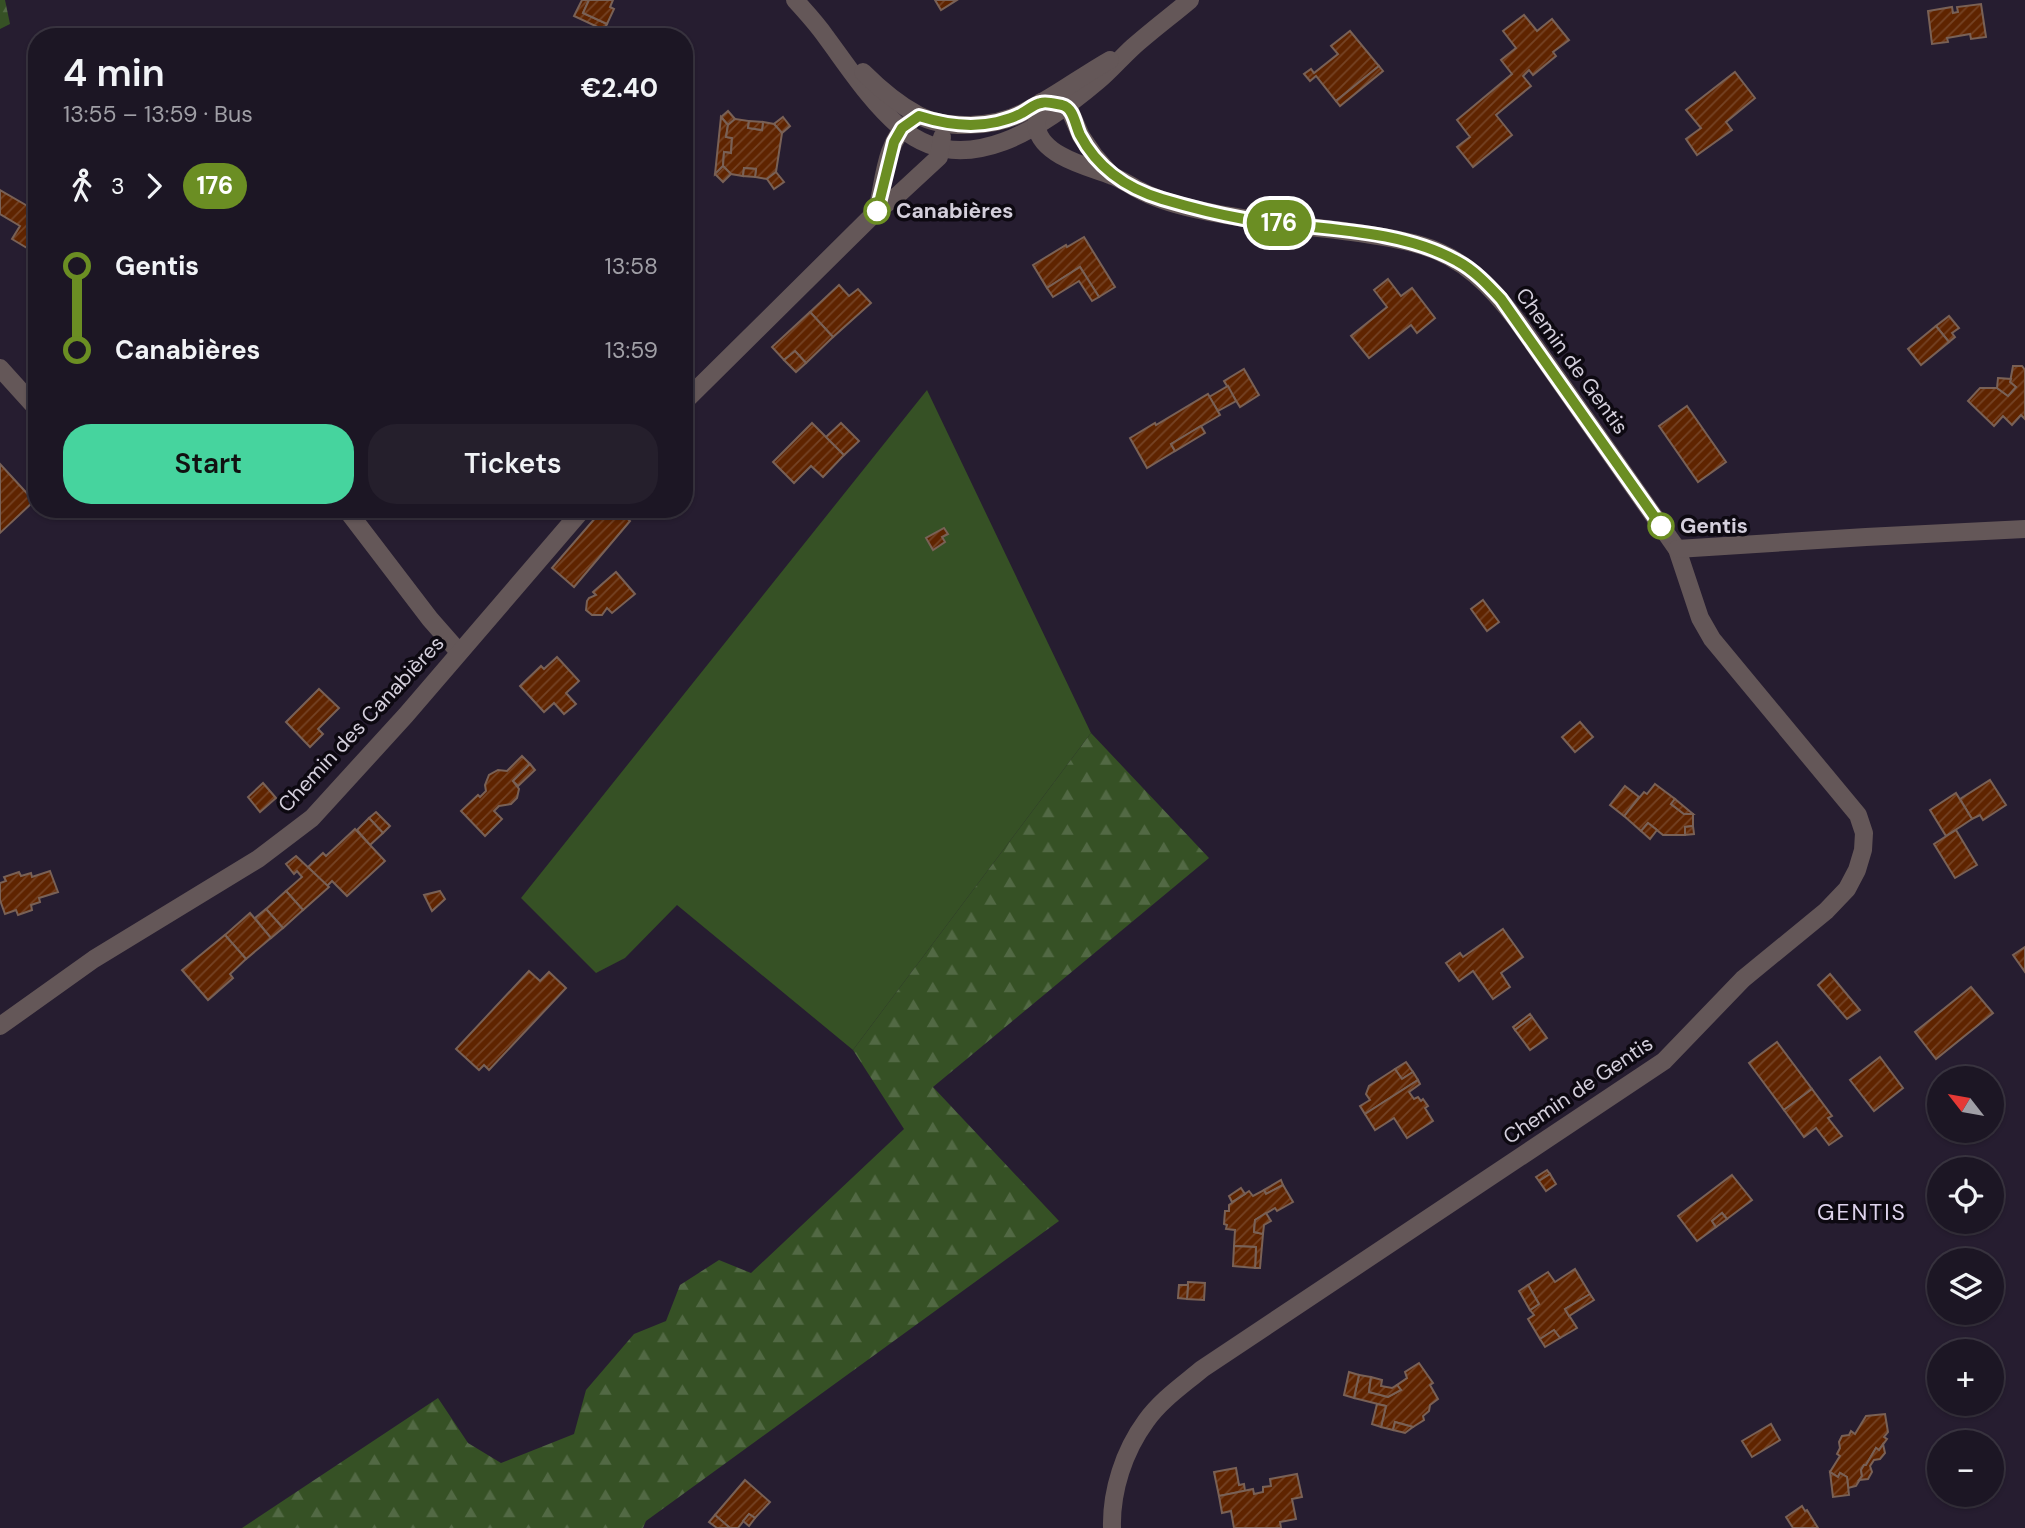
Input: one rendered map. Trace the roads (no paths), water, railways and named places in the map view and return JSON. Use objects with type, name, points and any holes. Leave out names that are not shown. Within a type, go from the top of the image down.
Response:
[{"type":"street","points":[[693,393],[877,211],[939,157],[942,135],[929,119],[881,89],[825,35],[795,0]]},
{"type":"street","points":[[825,35],[851,73],[902,128],[918,139],[941,147],[978,150],[997,145],[1036,126],[1066,106],[1100,80],[1133,47],[1190,0]]},
{"type":"street","points":[[877,211],[889,158],[902,128],[929,119],[968,125],[996,122],[1020,114],[1133,47]]},
{"type":"street","points":[[1041,102],[1066,106]]},
{"type":"street","points":[[1036,126],[1041,102]]},
{"type":"street","name":"Chemin de Gentis","points":[[1066,106],[1081,136],[1112,176]]},
{"type":"street","name":"Chemin de Gentis","points":[[1036,126],[1040,136],[1053,150],[1069,161],[1112,176],[1144,193],[1200,210],[1245,219],[1381,236],[1421,245],[1458,261],[1482,279],[1507,306],[1677,549],[1700,618],[1712,639],[1858,814],[1864,833],[1863,850],[1857,870],[1847,889],[1826,911],[1743,979],[1664,1060],[1202,1369],[1170,1395],[1146,1421],[1128,1453],[1116,1488],[1112,1528]]},
{"type":"street","points":[[0,368],[28,399]]},
{"type":"street","points":[[353,518],[430,619],[459,652]]},
{"type":"street","name":"Chemin des Canabières","points":[[0,1026],[94,959],[258,859],[312,818],[406,715],[575,518]]},
{"type":"street","points":[[1677,549],[2025,529]]},
{"type":"place","name":"Canabières","points":[[877,211]]},
{"type":"place","name":"Gentis","points":[[1661,526]]},
{"type":"district","name":"GENTIS","points":[[1862,1212]]}]
